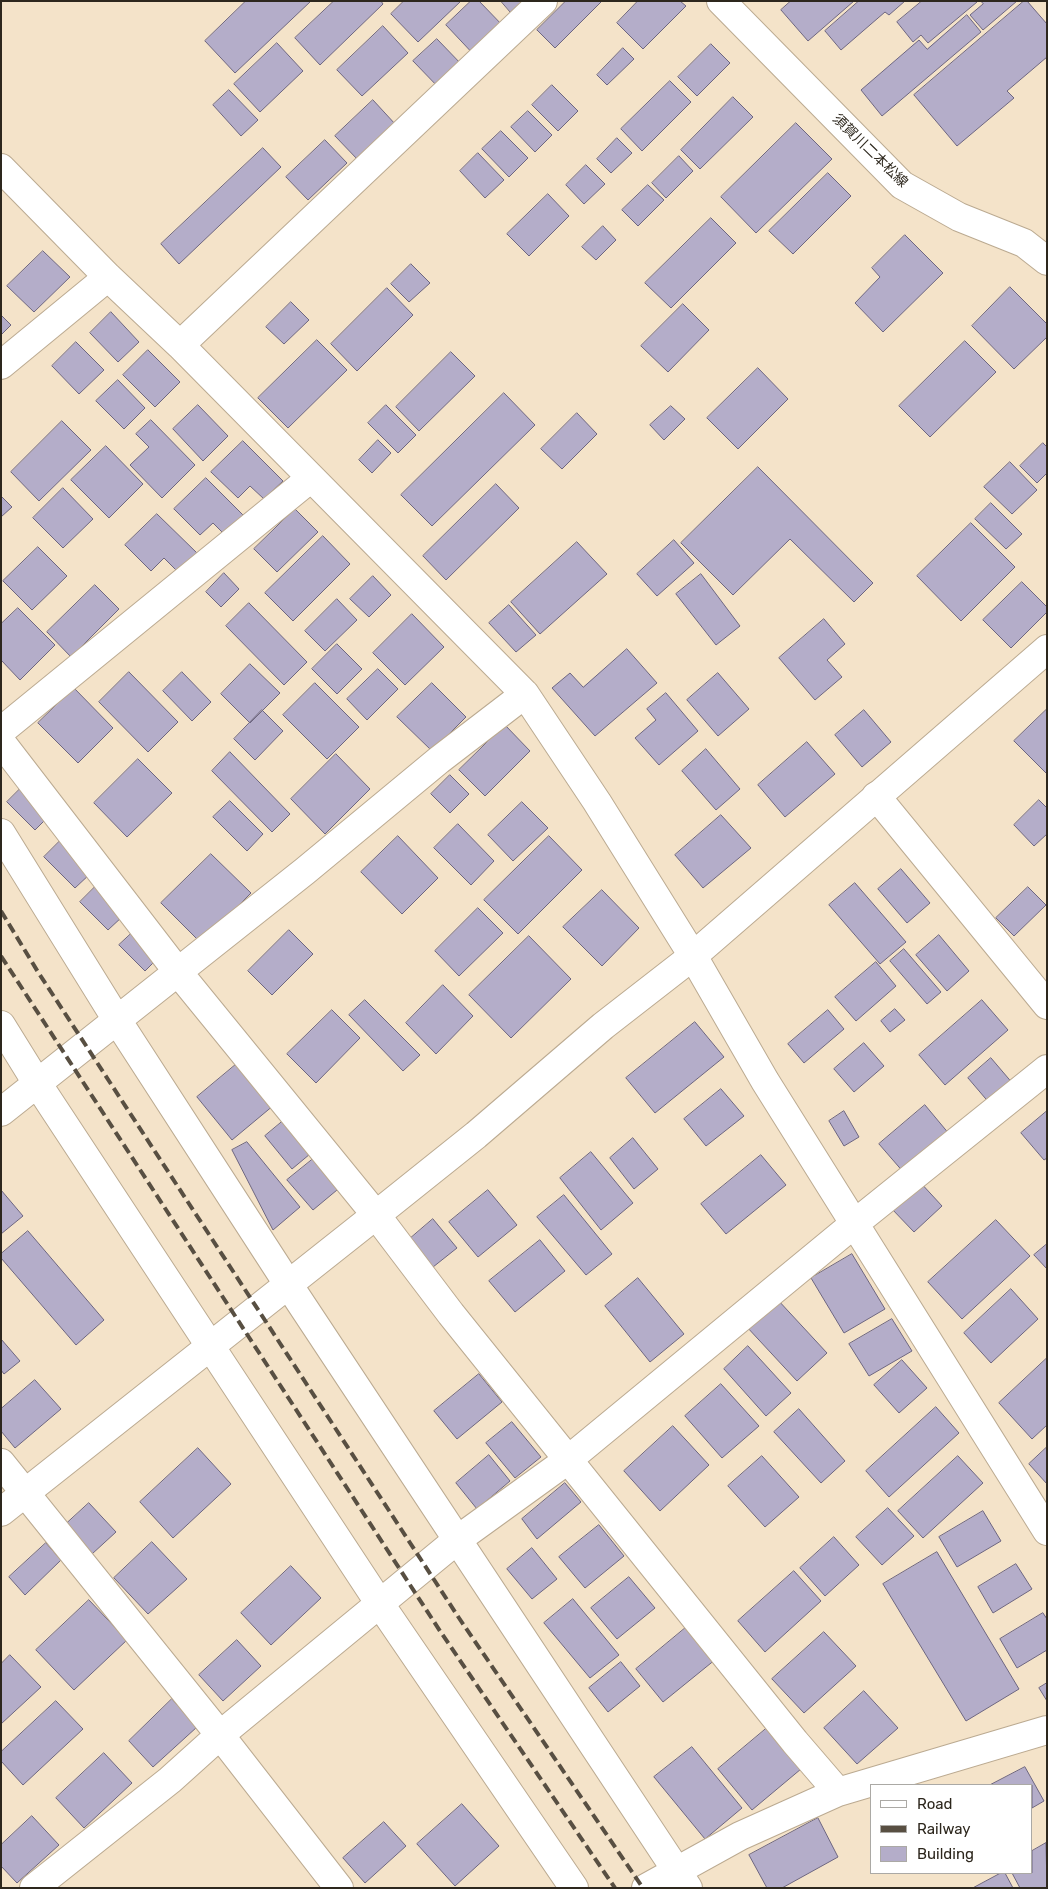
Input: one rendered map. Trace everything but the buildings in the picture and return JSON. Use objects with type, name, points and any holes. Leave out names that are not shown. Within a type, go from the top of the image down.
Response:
[{"type":"street","points":[[180,345],[543,1]]},
{"type":"street","name":"須賀川二本松線","points":[[721,1],[902,185],[959,217],[1024,243],[1047,261]]},
{"type":"street","points":[[1,168],[108,277],[180,345],[526,694],[597,802],[693,956],[765,1081],[1047,1531]]},
{"type":"street","points":[[1,365],[108,277]]},
{"type":"street","points":[[1,731],[311,478]]},
{"type":"street","points":[[1,1512],[476,1135],[603,1026],[693,956],[1047,649]]},
{"type":"street","points":[[1,1112],[305,871],[439,760],[526,694]]},
{"type":"street","points":[[1,742],[178,972],[376,1215],[451,1314],[782,1727],[838,1792]]},
{"type":"street","points":[[876,796],[1047,1006]]},
{"type":"street","points":[[1,833],[117,1020],[288,1284],[682,1879]]},
{"type":"street","points":[[1,1025],[37,1083],[380,1604],[574,1888]]},
{"type":"street","points":[[34,1888],[170,1780],[220,1735],[458,1540],[569,1459],[854,1224],[1047,1069]]},
{"type":"street","points":[[1,1463],[220,1735],[339,1888]]},
{"type":"street","points":[[646,1888],[682,1879],[740,1836],[838,1792],[1047,1730]]},
{"type":"railway","points":[[1,911],[38,972],[459,1618],[643,1888]]},
{"type":"railway","points":[[1,956],[440,1631],[615,1888]]}]
